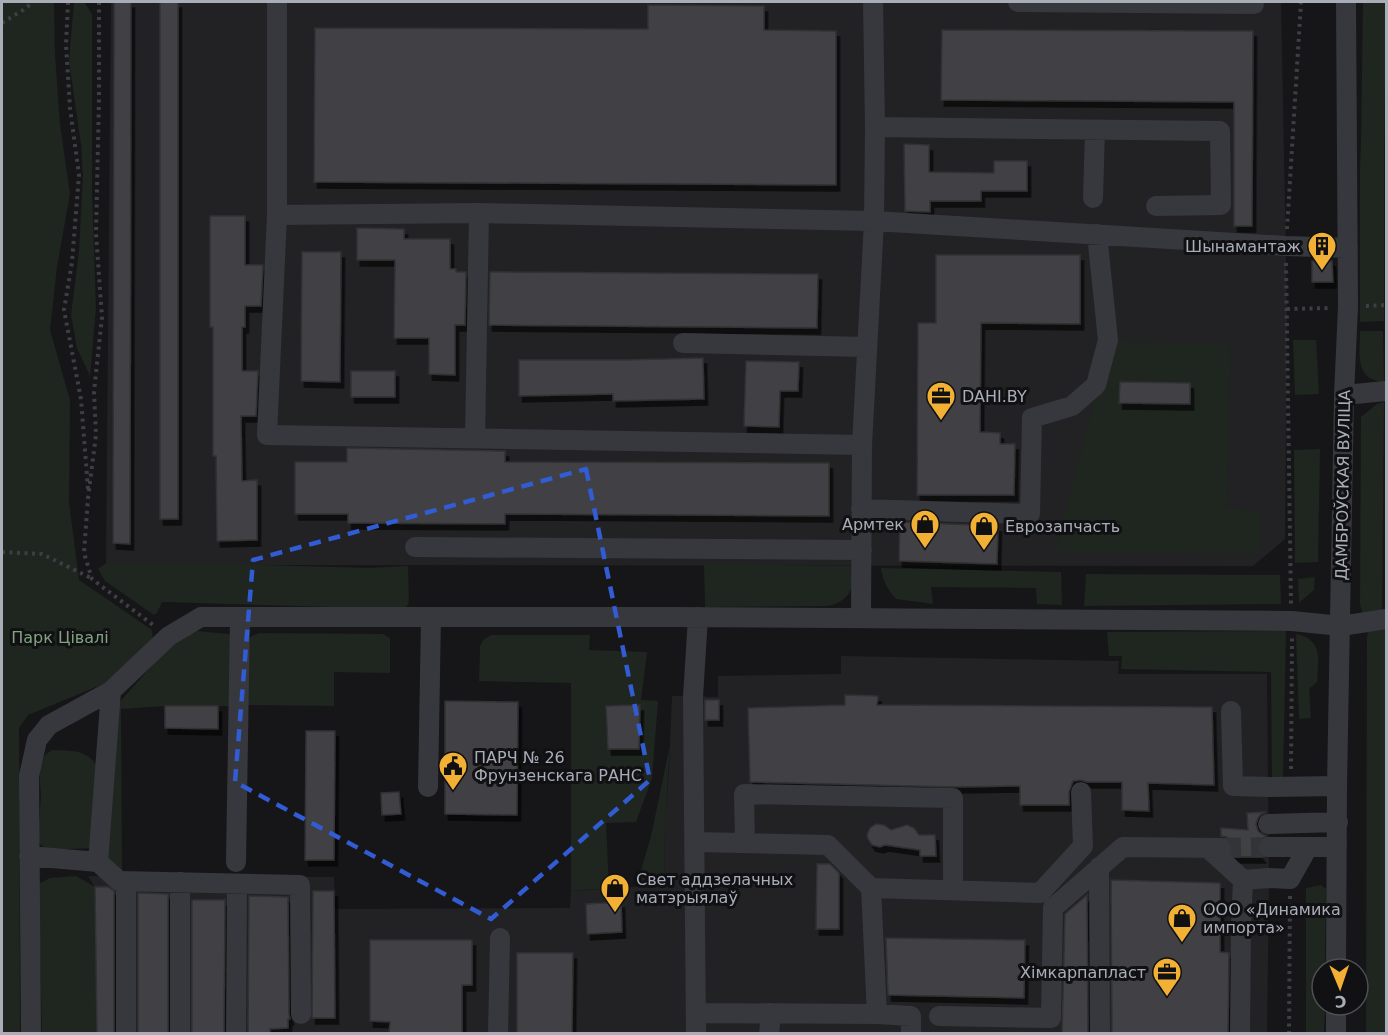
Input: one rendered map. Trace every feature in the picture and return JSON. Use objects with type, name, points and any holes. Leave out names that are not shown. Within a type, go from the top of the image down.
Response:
[{"type":"street","points":[[277,2],[277,215],[267,435],[861,445]]},
{"type":"street","points":[[861,618],[861,445],[874,221],[873,2]]},
{"type":"street","points":[[1018,2],[1254,4]]},
{"type":"street","name":"ДАМБРОЎСКАЯ ВУЛІЦА","points":[[1336,957],[1344,395],[1348,307],[1346,2]]},
{"type":"street","points":[[875,127],[1220,131],[1221,206],[1155,206]]},
{"type":"street","points":[[1093,198],[1095,130]]},
{"type":"street","points":[[277,215],[479,213],[874,221],[1348,248]]},
{"type":"street","points":[[476,439],[479,213]]},
{"type":"street","points":[[861,509],[1030,514],[1032,418],[1072,406],[1096,385],[1108,340],[1097,234]]},
{"type":"street","points":[[683,344],[867,347]]},
{"type":"street","points":[[1344,395],[1386,391]]},
{"type":"street","points":[[415,547],[862,550]]},
{"type":"street","points":[[31,1034],[29,777],[37,740],[49,725],[111,691],[169,636],[201,617],[698,617],[1292,621],[1341,626],[1386,619]]},
{"type":"street","points":[[236,862],[240,617]]},
{"type":"street","points":[[696,1034],[693,688],[698,617]]},
{"type":"street","points":[[428,787],[431,618]]},
{"type":"street","points":[[98,862],[111,691]]},
{"type":"street","points":[[1232,711],[1233,786],[1337,786]]},
{"type":"street","points":[[871,888],[1040,893],[1083,846],[1081,792]]},
{"type":"street","points":[[745,843],[744,795],[953,798],[953,891]]},
{"type":"street","points":[[1268,824],[1338,822]]},
{"type":"street","points":[[695,842],[828,845],[871,888],[877,1014]]},
{"type":"street","points":[[1269,847],[1337,846]]},
{"type":"street","points":[[939,1017],[1051,1018],[1053,908],[1123,847],[1215,848],[1243,880],[1240,1034]]},
{"type":"street","points":[[1243,880],[1290,879],[1308,847]]},
{"type":"street","points":[[29,856],[98,862],[119,881],[300,885],[301,1014]]},
{"type":"street","points":[[1099,867],[1100,1034]]},
{"type":"street","points":[[126,881],[126,1034]]},
{"type":"street","points":[[180,882],[180,1034]]},
{"type":"street","points":[[236,1034],[237,884]]},
{"type":"street","points":[[498,1034],[500,938]]},
{"type":"street","points":[[696,1013],[911,1016],[911,1034]]},
{"type":"street","points":[[769,1034],[771,1013]]},
{"type":"street","points":[[1336,1017],[1336,1034]]},
{"type":"path","points":[[2,23],[33,2]]},
{"type":"path","points":[[68,2],[66,45],[68,87],[79,175],[72,262],[64,310],[81,399],[88,498]]},
{"type":"path","points":[[92,579],[84,553],[96,435],[94,392],[102,317],[96,234],[99,2]]},
{"type":"path","points":[[1291,786],[1292,621],[1286,246],[1301,2]]},
{"type":"path","points":[[2,552],[42,554],[92,579],[169,636]]},
{"type":"path","points":[[1289,1034],[1290,879]]},
{"type":"highlighted area","points":[[586,469],[650,780],[491,919],[235,782],[253,560]]},
{"type":"shaded area","points":[[111,2],[1281,2],[1287,309],[1285,539],[1253,566],[106,563]]},
{"type":"shaded area","points":[[841,656],[1119,661],[1118,674],[1267,674],[1269,878],[1267,1033],[96,1033],[95,887],[88,876],[334,877],[335,909],[570,908],[571,891],[664,885],[672,696],[718,697],[718,676],[841,674]]},
{"type":"green space","name":"Парк Цівалі","points":[[2,2],[54,2],[60,124],[70,194],[57,267],[50,330],[70,400],[69,502],[79,580],[152,630],[153,640],[108,682],[28,715],[19,728],[20,1034],[3,1033]]},
{"type":"green space","points":[[74,2],[84,2],[92,14],[92,191],[96,308],[90,376],[77,348],[71,315],[79,251],[83,176],[69,61]]},
{"type":"green space","points":[[1363,2],[1386,2],[1384,321],[1360,322],[1360,169]]},
{"type":"green space","points":[[1360,331],[1383,331],[1384,382],[1374,380],[1363,371],[1360,356]]},
{"type":"green space","points":[[1293,340],[1316,340],[1319,394],[1295,395]]},
{"type":"green space","points":[[1110,341],[1231,345],[1226,508],[1261,511],[1259,554],[1055,551]]},
{"type":"green space","points":[[1384,402],[1382,626],[1367,618],[1360,604],[1361,417],[1377,404]]},
{"type":"green space","points":[[1320,449],[1318,562],[1295,563],[1294,450]]},
{"type":"green space","points":[[106,563],[369,568],[408,566],[409,602],[403,609],[162,602],[154,615],[105,581],[98,569]]},
{"type":"green space","points":[[704,564],[854,566],[852,586],[847,596],[829,606],[705,607]]},
{"type":"green space","points":[[881,568],[1061,572],[1062,605],[1037,604],[1036,588],[931,587],[933,604],[896,599],[886,585]]},
{"type":"green space","points":[[1086,574],[1280,575],[1281,604],[1084,606]]},
{"type":"green space","points":[[1315,577],[1314,590],[1299,603],[1298,579]]},
{"type":"green space","points":[[1386,624],[1386,1033],[1366,1034],[1366,1017],[1370,1017],[1370,957],[1366,957],[1368,631]]},
{"type":"green space","points":[[197,631],[229,634],[233,639],[231,706],[121,709],[122,870],[130,877],[104,859],[118,704],[180,634]]},
{"type":"green space","points":[[1286,631],[1283,780],[1272,780],[1271,672],[1121,669],[1122,656],[1109,656],[1107,632]]},
{"type":"green space","points":[[259,633],[383,634],[390,638],[390,673],[334,672],[334,706],[246,705],[247,640]]},
{"type":"green space","points":[[1296,634],[1311,641],[1317,652],[1317,682],[1309,689],[1311,718],[1299,719]]},
{"type":"green space","points":[[491,635],[590,635],[589,650],[647,652],[641,700],[658,701],[652,778],[636,822],[606,823],[609,888],[571,891],[571,683],[479,681],[480,646],[483,640]]},
{"type":"green space","points":[[670,745],[664,883],[637,884],[651,836]]},
{"type":"green space","points":[[52,750],[80,752],[90,758],[100,770],[92,848],[47,850],[40,844],[38,837],[41,797],[39,768],[45,755]]},
{"type":"green space","points":[[76,876],[95,887],[97,1033],[42,1033],[40,883],[50,878]]},
{"type":"green space","points":[[1321,885],[1326,889],[1325,957],[1310,957],[1310,1017],[1325,1017],[1324,1033],[1306,1033],[1306,888]]},
{"type":"building","points":[[114,2],[131,2],[130,544],[113,543]]},
{"type":"building","points":[[160,2],[178,2],[178,519],[160,519]]},
{"type":"building","points":[[648,5],[764,6],[764,30],[836,31],[836,185],[314,182],[315,28],[648,29]]},
{"type":"building","points":[[942,30],[1253,31],[1252,226],[1234,226],[1234,102],[941,100]]},
{"type":"building","points":[[904,144],[929,145],[929,172],[994,173],[994,161],[1027,161],[1027,191],[981,191],[981,201],[930,201],[930,212],[905,211]]},
{"type":"building","points":[[210,216],[245,216],[245,265],[263,265],[261,306],[245,306],[245,327],[242,327],[242,371],[258,371],[256,416],[241,416],[242,481],[257,480],[257,540],[217,541],[216,456],[213,456],[213,327],[210,327]]},
{"type":"building","points":[[357,228],[404,229],[404,239],[450,239],[450,269],[456,269],[456,272],[466,272],[465,325],[455,325],[455,375],[429,374],[429,338],[394,338],[395,260],[357,260]]},
{"type":"building","points":[[302,252],[341,252],[340,382],[301,381]]},
{"type":"building","points":[[936,255],[1080,255],[1080,324],[981,323],[980,432],[1000,433],[1000,444],[1015,444],[1014,495],[917,495],[918,323],[936,323]]},
{"type":"building","name":"Шынамантаж","points":[[1312,261],[1332,261],[1333,282],[1312,282]]},
{"type":"building","points":[[490,272],[818,274],[817,328],[489,325]]},
{"type":"building","points":[[703,358],[704,399],[613,401],[613,394],[519,396],[519,360]]},
{"type":"building","points":[[746,361],[799,362],[798,391],[780,391],[779,427],[744,426]]},
{"type":"building","points":[[351,371],[395,371],[395,397],[351,397]]},
{"type":"building","points":[[1120,382],[1190,383],[1190,404],[1119,403]]},
{"type":"building","points":[[347,448],[505,451],[505,462],[829,463],[829,516],[505,514],[505,524],[348,523],[348,514],[295,514],[295,462],[347,462]]},
{"type":"building","points":[[900,522],[998,526],[997,564],[899,561]]},
{"type":"building","points":[[845,695],[878,696],[877,705],[1212,707],[1214,785],[1148,783],[1149,811],[1122,810],[1122,782],[1073,781],[1069,792],[1069,805],[1020,805],[1020,786],[955,787],[750,782],[748,708],[845,705]]},
{"type":"building","points":[[705,700],[719,700],[719,720],[705,720]]},
{"type":"building","points":[[445,701],[518,702],[517,815],[445,814]]},
{"type":"building","points":[[640,705],[639,749],[608,749],[606,706]]},
{"type":"building","points":[[165,706],[218,706],[218,729],[165,728]]},
{"type":"building","points":[[306,731],[335,731],[334,860],[305,860]]},
{"type":"building","points":[[399,792],[401,814],[382,815],[381,793]]},
{"type":"building","points":[[1266,812],[1261,814],[1256,824],[1258,831],[1266,836],[1259,841],[1257,846],[1262,857],[1235,857],[1232,853],[1231,842],[1227,837],[1221,836],[1221,828],[1248,830],[1247,813]]},
{"type":"building","points":[[876,824],[884,825],[891,830],[907,825],[914,828],[919,835],[935,835],[936,856],[920,856],[920,850],[872,845],[867,835],[870,828]]},
{"type":"building","points":[[817,864],[830,864],[839,873],[839,929],[816,929]]},
{"type":"building","points":[[1111,880],[1220,883],[1220,952],[1229,953],[1228,1034],[1112,1034]]},
{"type":"building","points":[[95,887],[108,887],[114,891],[114,1034],[97,1034]]},
{"type":"building","points":[[313,891],[334,891],[335,1018],[312,1018]]},
{"type":"building","points":[[138,893],[168,894],[168,1034],[138,1034]]},
{"type":"building","points":[[1087,895],[1088,1034],[1062,1034],[1065,914]]},
{"type":"building","points":[[249,896],[288,897],[290,1019],[288,1019],[288,1028],[270,1029],[270,1034],[248,1034]]},
{"type":"building","points":[[192,900],[225,900],[224,1034],[192,1034]]},
{"type":"building","points":[[621,902],[622,932],[587,934],[586,904]]},
{"type":"building","points":[[886,938],[1025,940],[1024,998],[888,995]]},
{"type":"building","points":[[370,940],[472,940],[472,985],[462,985],[462,1034],[389,1034],[390,1022],[370,1021]]},
{"type":"building","points":[[517,953],[573,953],[572,1034],[517,1034]]},
{"type":"tunnel","points":[[1221,848],[1269,847]]},
{"type":"place","name":"Шынамантаж","points":[[1322,272]]},
{"type":"place","name":"DAHI.BY","points":[[941,422]]},
{"type":"place","name":"Армтек","points":[[925,550]]},
{"type":"place","name":"Еврозапчасть","points":[[984,552]]},
{"type":"place","name":"ПАРЧ № 26 Фрунзенскага РАНС","points":[[453,792]]},
{"type":"place","name":"Свет аддзелачных матэрыялаў","points":[[615,914]]},
{"type":"place","name":"ООО «Динамика импорта»","points":[[1182,944]]},
{"type":"place","name":"Хімкарпапласт","points":[[1167,998]]}]
